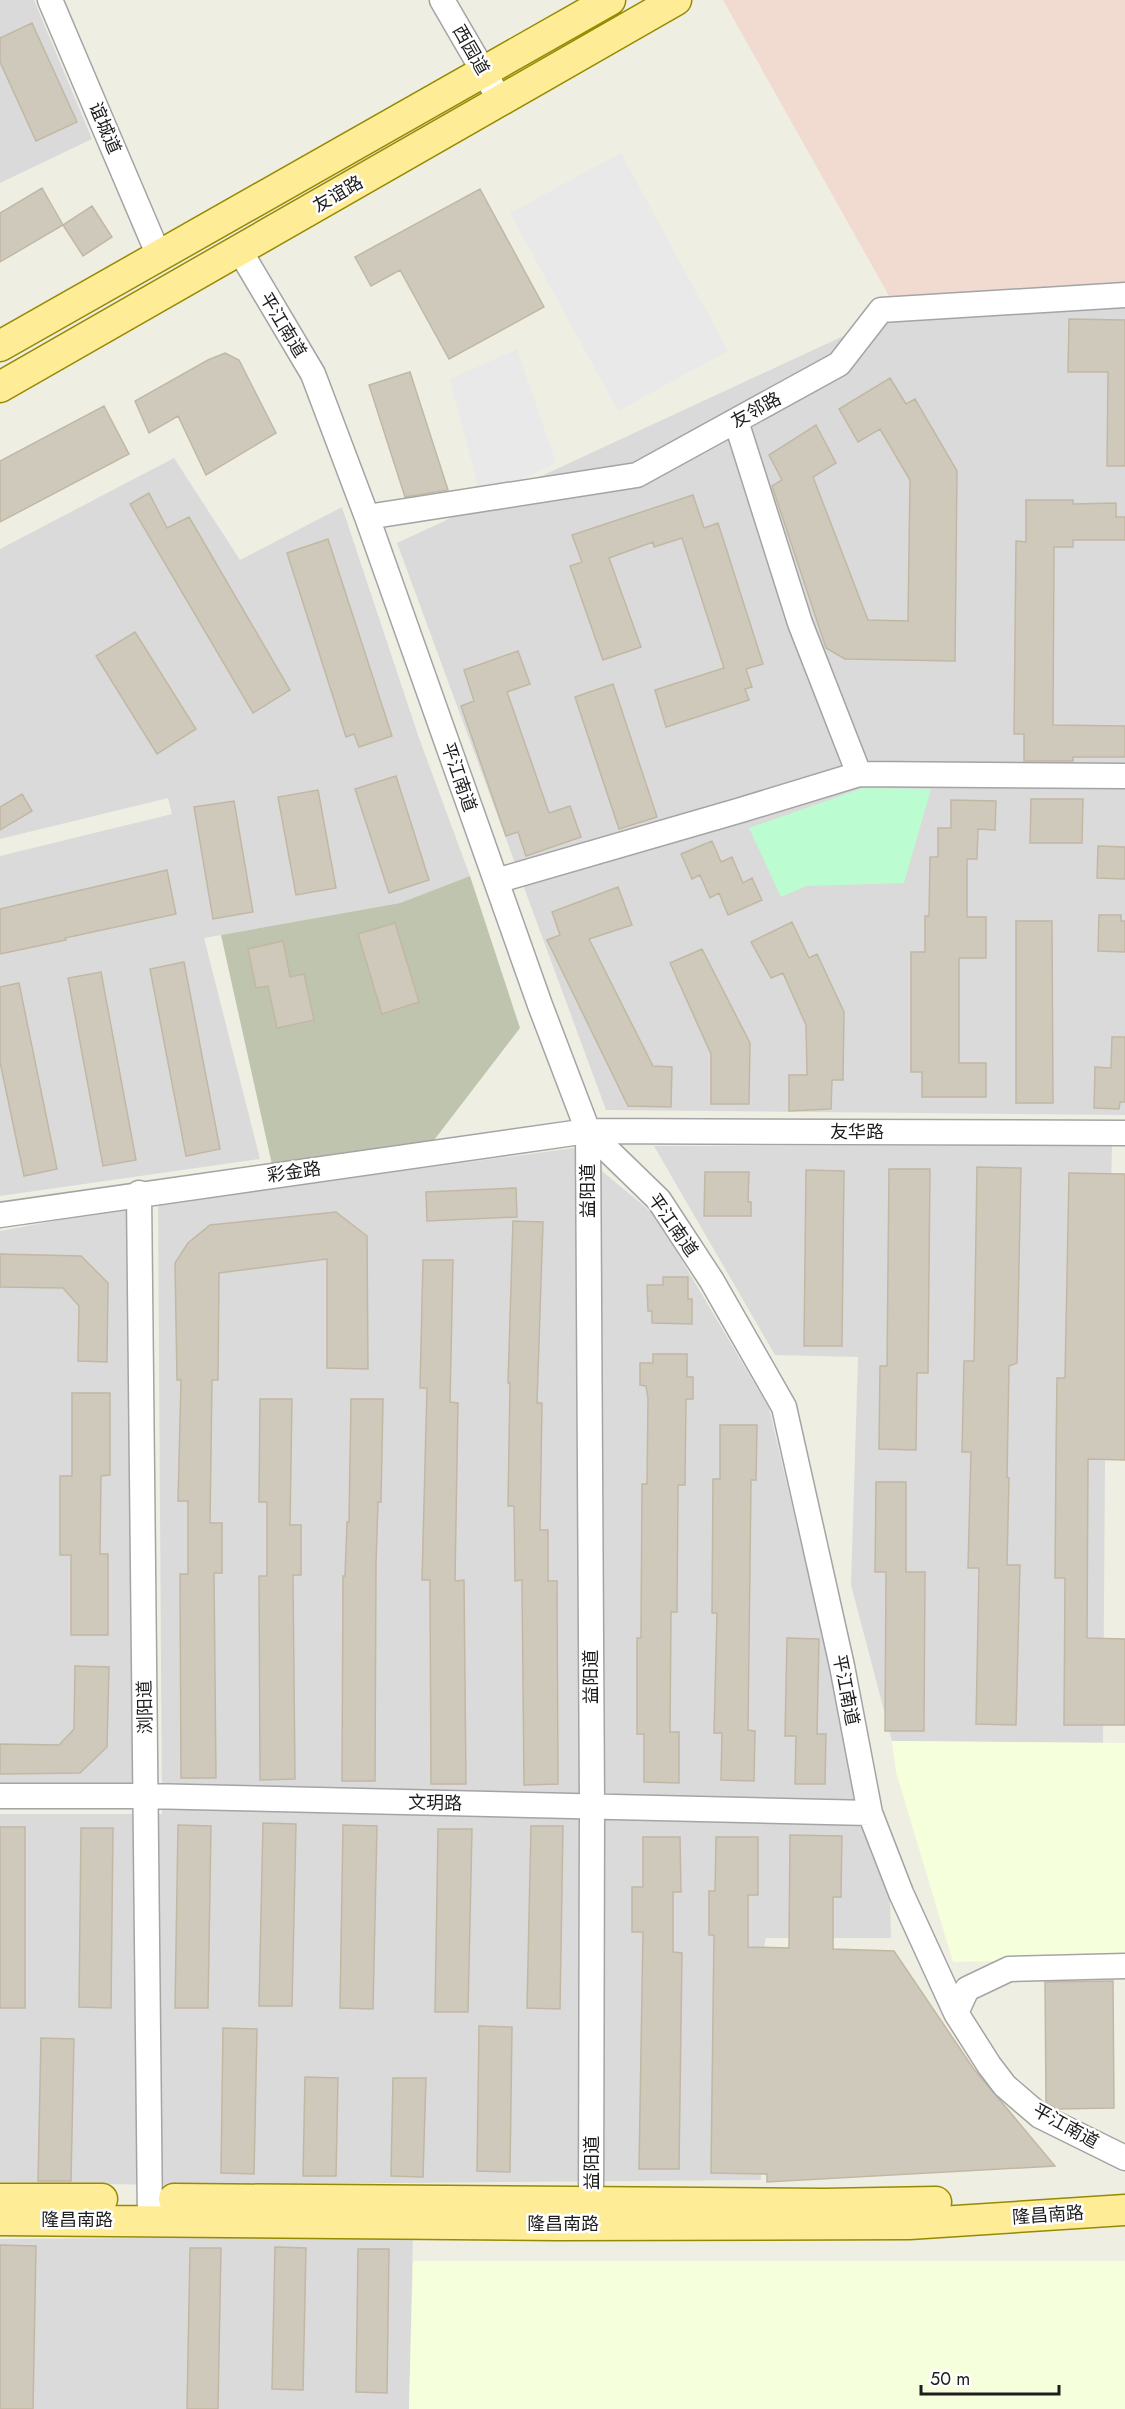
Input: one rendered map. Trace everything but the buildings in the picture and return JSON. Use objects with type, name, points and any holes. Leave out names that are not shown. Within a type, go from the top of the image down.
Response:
[{"type":"main road","name":"友谊路","points":[[0,346],[610,0]]},
{"type":"main road","name":"友谊路","points":[[0,387],[676,0]]},
{"type":"main road","name":"隆昌南路","points":[[591,2214],[912,2203],[1125,2190]]},
{"type":"main road","name":"隆昌南路","points":[[0,2199],[149,2210],[591,2214],[909,2224],[1125,2210]]},
{"type":"main road","name":"隆昌南路","points":[[0,2220],[149,2210]]},
{"type":"street","name":"谊城道","points":[[50,0],[159,256]]},
{"type":"street","name":"西园道","points":[[442,0],[490,67],[507,96]]},
{"type":"street","name":"西园道","points":[[460,0],[490,67]]},
{"type":"street","name":"平江南道","points":[[240,251],[313,374],[368,517],[540,1005],[588,1131],[659,1200],[717,1290],[784,1407],[842,1666],[870,1813],[901,1893],[956,2013],[989,2065],[1014,2093],[1040,2115],[1125,2158]]},
{"type":"street","name":"友邻路","points":[[368,517],[637,475],[839,364],[881,310],[1125,295]]},
{"type":"street","points":[[736,421],[800,623],[859,774]]},
{"type":"street","points":[[496,881],[859,774],[1125,776]]},
{"type":"street","name":"友华路","points":[[588,1131],[1125,1133]]},
{"type":"street","name":"彩金路","points":[[0,1215],[139,1193],[588,1131]]},
{"type":"street","name":"益阳道","points":[[588,1131],[592,1807],[591,2214]]},
{"type":"street","name":"浏阳道","points":[[139,1193],[149,2210]]},
{"type":"street","name":"文玥路","points":[[0,1796],[146,1796],[870,1813]]},
{"type":"street","points":[[956,2013],[967,1989],[1009,1969],[1125,1966]]},
{"type":"shaded area","points":[[0,0],[34,0],[92,139],[0,183]]},
{"type":"shaded area","points":[[723,0],[1125,0],[1125,287],[893,303]]},
{"type":"shaded area","points":[[621,153],[728,351],[618,411],[510,213]]},
{"type":"shaded area","points":[[1125,300],[1125,1115],[606,1110],[397,543],[891,314]]},
{"type":"shaded area","points":[[517,349],[556,463],[481,498],[450,379]]},
{"type":"shaded area","points":[[174,458],[240,560],[342,507],[419,738],[470,876],[400,903],[204,938],[260,1159],[0,1196],[0,856],[172,814],[168,798],[0,839],[0,549]]},
{"type":"shaded area","points":[[470,876],[520,1028],[428,1148],[273,1169],[221,935],[400,903]]},
{"type":"shaded area","points":[[654,1146],[1112,1146],[1105,1465],[1103,1743],[892,1741],[851,1585],[858,1357],[775,1355]]},
{"type":"shaded area","points":[[574,1148],[655,1215],[769,1408],[843,1722],[870,1851],[890,1899],[891,1938],[766,1938],[762,1956],[761,2180],[161,2185],[0,2182],[0,1814],[162,1814],[158,1204]]},
{"type":"shaded area","points":[[129,1207],[133,1784],[0,1783],[0,1231]]},
{"type":"shaded area","points":[[892,1741],[1125,1743],[1125,1958],[953,1962],[896,1772]]},
{"type":"shaded area","points":[[413,2236],[409,2409],[0,2409],[0,2239]]},
{"type":"shaded area","points":[[413,2261],[1125,2261],[1125,2409],[409,2409]]},
{"type":"green space","points":[[863,788],[931,789],[904,883],[806,886],[781,897],[749,828]]}]
